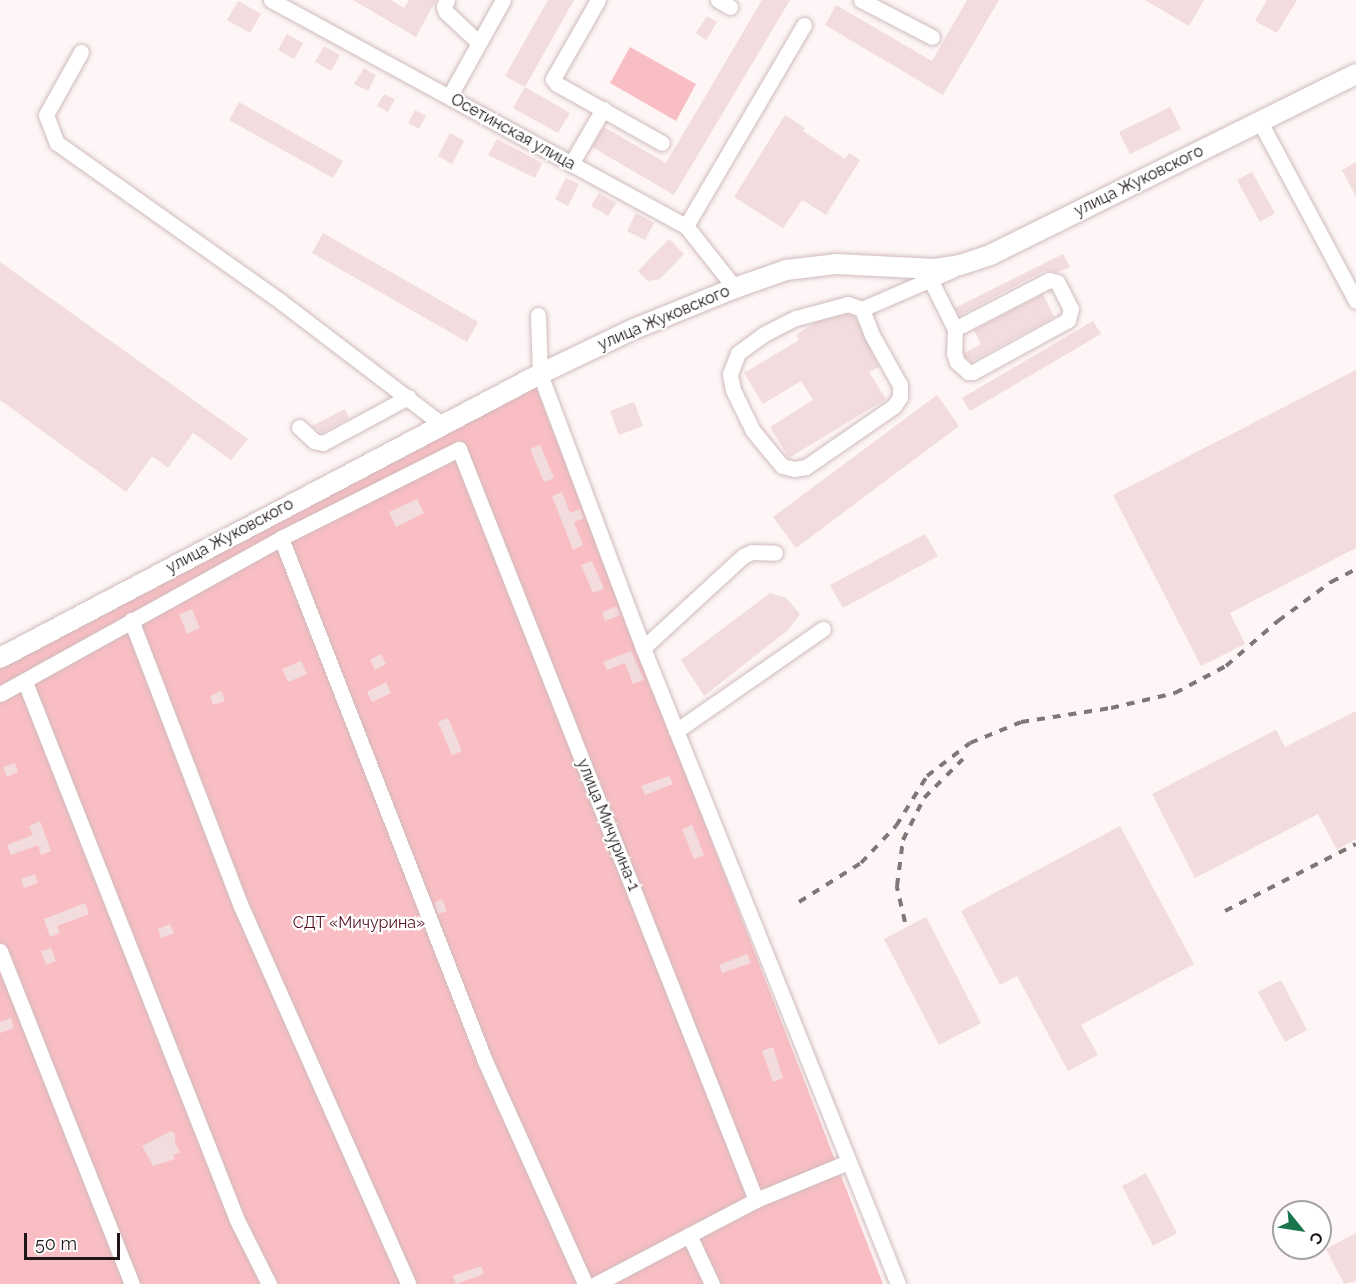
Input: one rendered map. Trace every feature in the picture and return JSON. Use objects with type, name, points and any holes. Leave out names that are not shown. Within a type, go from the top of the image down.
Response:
[{"type":"main road","name":"улица Жуковского","points":[[0,658],[443,424],[634,328],[786,270],[836,264],[935,269],[960,266],[990,255],[1356,74]]},
{"type":"street","name":"Осетинская улица","points":[[271,0],[686,226],[735,288]]},
{"type":"street","points":[[297,14],[306,0]]},
{"type":"street","points":[[447,0],[444,6],[446,12],[479,43]]},
{"type":"street","points":[[449,97],[503,0]]},
{"type":"street","points":[[598,0],[553,79],[557,84],[663,143]]},
{"type":"street","points":[[861,0],[932,37]]},
{"type":"street","points":[[686,226],[804,25]]},
{"type":"street","points":[[81,52],[46,115],[57,143],[189,235],[443,424]]},
{"type":"street","points":[[571,164],[603,109]]},
{"type":"street","points":[[1260,122],[1356,301]]},
{"type":"street","points":[[862,309],[872,335],[900,385],[900,397],[894,406],[806,466],[794,469],[782,466],[753,431],[733,390],[730,374],[738,353],[764,334],[796,318],[848,303],[862,309],[960,266]]},
{"type":"street","points":[[931,280],[955,329],[957,362],[963,369],[973,372],[1068,320],[1071,309],[1057,282],[1049,280],[955,329]]},
{"type":"street","points":[[538,315],[540,374],[643,648],[897,1284]]},
{"type":"street","points":[[299,427],[314,441],[323,443],[408,397]]},
{"type":"street","name":"улица Мичурина-1","points":[[281,538],[459,449],[756,1200]]},
{"type":"street","points":[[0,694],[281,538],[484,1061],[585,1284]]},
{"type":"street","points":[[643,648],[743,556],[752,552],[775,553]]},
{"type":"street","points":[[131,620],[240,904],[408,1284]]},
{"type":"street","points":[[676,731],[823,629]]},
{"type":"street","points":[[25,682],[237,1220],[269,1284]]},
{"type":"street","points":[[0,951],[132,1284]]},
{"type":"street","points":[[596,1284],[756,1200],[848,1161]]},
{"type":"street","points":[[689,1235],[712,1284]]},
{"type":"green space","points":[[630,47],[696,84],[676,121],[610,83]]},
{"type":"green space","name":"СДТ «Мичурина»","points":[[534,382],[883,1284],[0,1284],[0,659]]},
{"type":"building","points":[[353,0],[391,0],[404,8],[409,0],[436,0],[416,37]]},
{"type":"building","points":[[548,0],[574,0],[525,87],[505,76]]},
{"type":"building","points":[[762,0],[790,0],[674,195],[592,147],[604,127],[666,163]]},
{"type":"building","points":[[967,0],[999,0],[943,95],[825,25],[836,5],[932,61]]},
{"type":"building","points":[[1145,0],[1204,0],[1189,26]]},
{"type":"building","points":[[1267,0],[1297,0],[1277,33],[1255,21]]},
{"type":"building","points":[[238,1],[261,14],[250,33],[227,20]]},
{"type":"building","points":[[707,16],[717,22],[706,40],[696,33]]},
{"type":"building","points":[[287,34],[303,43],[294,59],[278,50]]},
{"type":"building","points":[[324,46],[340,55],[331,71],[315,62]]},
{"type":"building","points":[[364,68],[376,75],[368,91],[354,84]]},
{"type":"building","points":[[525,87],[570,113],[558,133],[513,108]]},
{"type":"building","points":[[384,94],[395,99],[388,112],[377,106]]},
{"type":"building","points":[[239,102],[343,161],[333,178],[229,120]]},
{"type":"building","points":[[1170,107],[1181,129],[1130,154],[1119,132]]},
{"type":"building","points":[[415,110],[426,116],[419,129],[408,123]]},
{"type":"building","points":[[785,115],[805,128],[803,131],[845,159],[849,153],[860,160],[826,215],[802,200],[783,228],[734,197]]},
{"type":"building","points":[[450,133],[464,141],[452,164],[438,156]]},
{"type":"building","points":[[497,139],[542,163],[535,178],[488,155]]},
{"type":"building","points":[[1356,162],[1356,197],[1342,170]]},
{"type":"building","points":[[1252,172],[1275,213],[1260,222],[1237,180]]},
{"type":"building","points":[[566,178],[579,184],[568,206],[555,199]]},
{"type":"building","points":[[599,193],[616,203],[608,216],[591,206]]},
{"type":"building","points":[[636,213],[654,223],[645,240],[627,231]]},
{"type":"building","points":[[323,233],[478,322],[467,342],[312,253]]},
{"type":"building","points":[[669,239],[684,254],[660,279],[648,281],[638,271]]},
{"type":"building","points":[[1063,254],[1070,267],[1058,272],[1044,271],[959,316],[955,308]]},
{"type":"building","points":[[0,262],[248,439],[231,460],[193,433],[168,468],[152,456],[126,492],[0,400]]},
{"type":"building","points":[[1043,294],[1054,317],[971,362],[965,357],[964,353],[981,344],[974,330]]},
{"type":"building","points":[[848,314],[855,317],[879,367],[869,372],[886,399],[789,458],[770,427],[813,400],[801,381],[763,404],[744,373],[799,340],[796,335],[814,323]]},
{"type":"building","points":[[1093,321],[1101,334],[970,411],[962,398]]},
{"type":"building","points":[[1356,370],[1356,548],[1230,613],[1245,644],[1201,666],[1113,495]]},
{"type":"building","points":[[937,395],[959,426],[796,548],[773,517]]},
{"type":"building","points":[[634,402],[643,426],[619,435],[610,411]]},
{"type":"building","points":[[345,409],[349,418],[322,433],[312,426]]},
{"type":"building","points":[[540,445],[554,478],[544,482],[530,449]]},
{"type":"building","points":[[562,492],[570,513],[580,509],[584,518],[574,522],[583,545],[573,550],[552,496]]},
{"type":"building","points":[[417,499],[424,513],[396,527],[389,512]]},
{"type":"building","points":[[925,534],[938,556],[843,608],[830,585]]},
{"type":"building","points":[[592,561],[604,589],[593,593],[581,565]]},
{"type":"building","points":[[770,593],[786,598],[800,614],[788,630],[704,696],[681,660]]},
{"type":"building","points":[[617,606],[620,615],[605,621],[602,612]]},
{"type":"building","points":[[192,609],[200,628],[187,634],[179,614]]},
{"type":"building","points":[[631,651],[644,680],[633,684],[625,663],[607,670],[603,662]]},
{"type":"building","points":[[381,654],[386,664],[375,670],[370,660]]},
{"type":"building","points":[[301,661],[307,674],[288,682],[282,669]]},
{"type":"building","points":[[386,682],[391,693],[372,702],[367,692]]},
{"type":"building","points":[[221,691],[225,701],[213,705],[210,696]]},
{"type":"building","points":[[1356,711],[1356,839],[1337,850],[1318,814],[1195,878],[1152,794],[1276,730],[1285,747]]},
{"type":"building","points":[[448,718],[462,751],[452,755],[438,722]]},
{"type":"building","points":[[15,763],[18,772],[7,777],[3,767]]},
{"type":"building","points":[[669,776],[673,784],[645,795],[641,786]]},
{"type":"building","points":[[40,821],[51,851],[41,855],[38,845],[11,855],[7,845],[33,835],[29,826]]},
{"type":"building","points":[[692,825],[704,855],[694,859],[682,829]]},
{"type":"building","points":[[1120,826],[1194,964],[1081,1025],[1098,1055],[1068,1071],[1017,976],[1000,985],[961,911]]},
{"type":"building","points":[[35,874],[38,883],[24,888],[21,879]]},
{"type":"building","points":[[442,899],[447,911],[438,914],[434,903]]},
{"type":"building","points":[[85,903],[89,914],[57,926],[60,933],[50,937],[44,919]]},
{"type":"building","points":[[926,917],[981,1023],[939,1045],[884,939]]},
{"type":"building","points":[[170,924],[174,933],[161,938],[158,929]]},
{"type":"building","points":[[51,948],[56,961],[46,965],[41,951]]},
{"type":"building","points":[[747,954],[751,963],[722,973],[719,965]]},
{"type":"building","points":[[1281,980],[1307,1030],[1285,1042],[1258,992]]},
{"type":"building","points":[[11,1018],[14,1028],[0,1033],[0,1022]]},
{"type":"building","points":[[773,1047],[783,1078],[773,1082],[762,1051]]},
{"type":"building","points":[[171,1131],[175,1134],[175,1143],[180,1152],[173,1155],[175,1159],[153,1166],[142,1146]]},
{"type":"building","points":[[1146,1173],[1177,1233],[1153,1246],[1122,1186]]},
{"type":"building","points":[[1356,1233],[1356,1281],[1344,1284],[1332,1260],[1332,1246]]},
{"type":"building","points":[[481,1266],[484,1274],[456,1284],[453,1276]]},
{"type":"railway","points":[[799,902],[861,863],[896,826],[927,776],[970,743],[1021,722],[1111,708],[1175,693],[1226,666],[1278,621],[1331,582],[1356,569]]},
{"type":"railway","points":[[905,922],[897,886],[903,840],[924,798],[963,759]]},
{"type":"railway","points":[[1225,911],[1356,844]]}]
